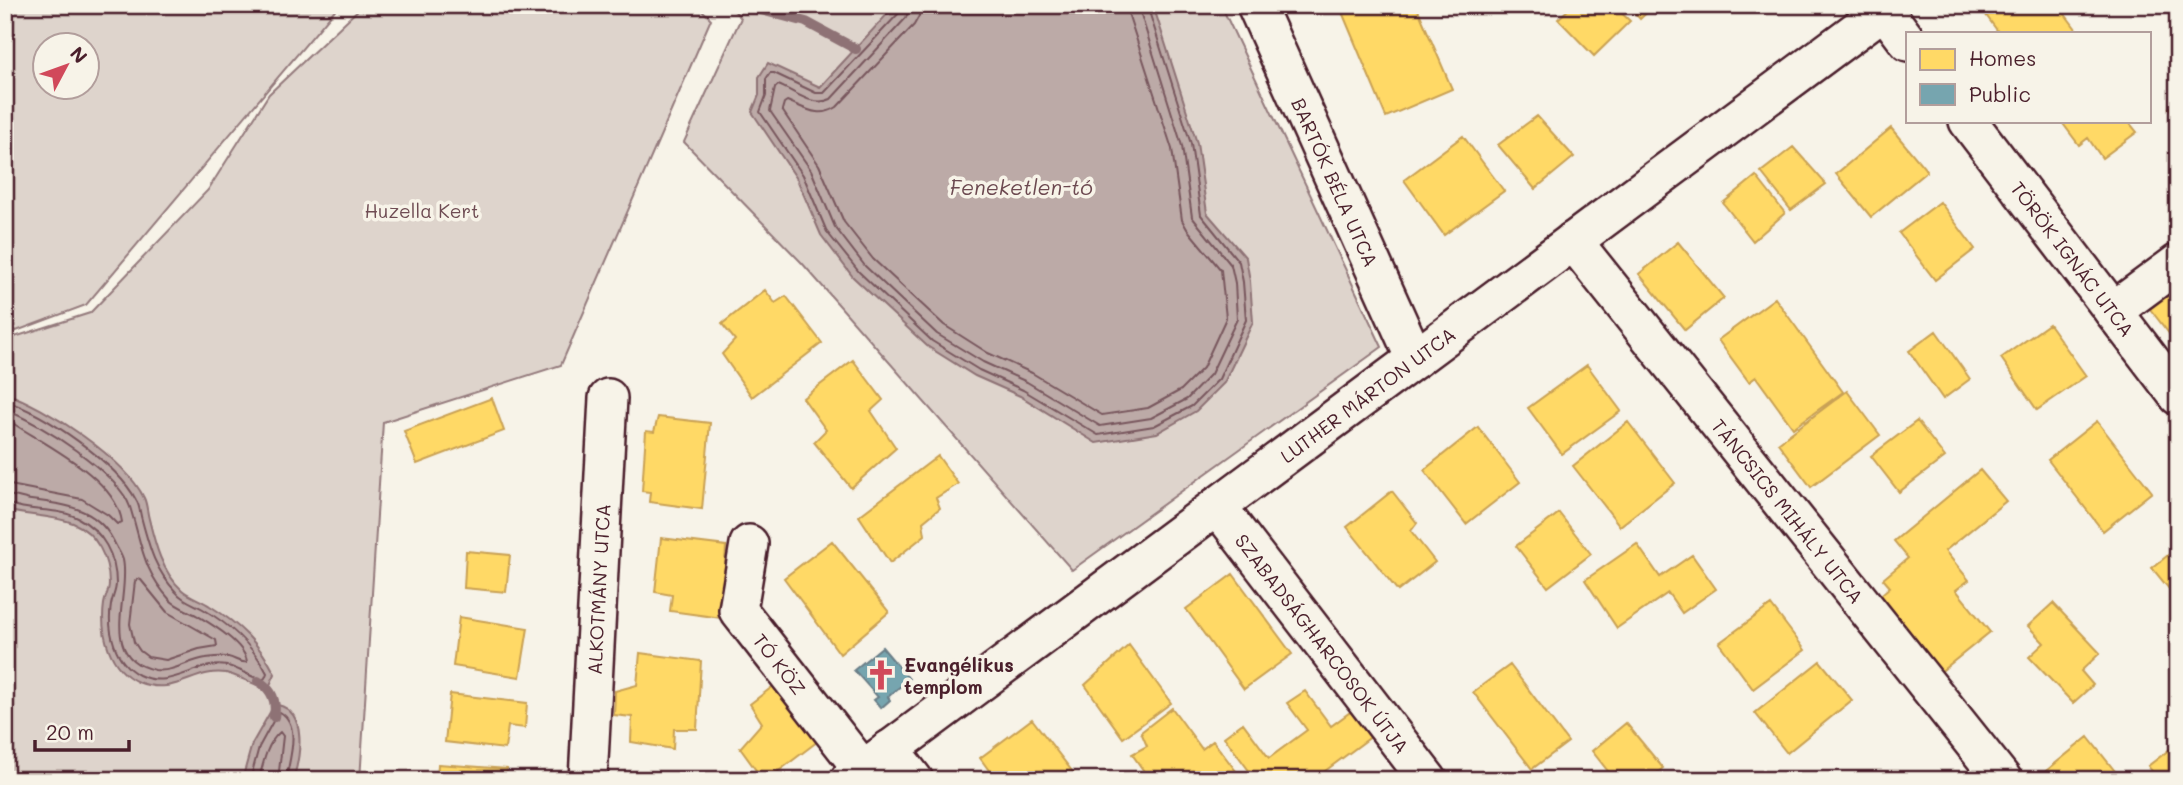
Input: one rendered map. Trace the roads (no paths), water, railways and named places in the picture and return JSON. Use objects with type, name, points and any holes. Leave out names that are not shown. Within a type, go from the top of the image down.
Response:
[{"type":"street","name":"BARTÓK BÉLA UTCA","points":[[1256,5],[1415,359]]},
{"type":"street","name":"LUTHER MÁRTON UTCA","points":[[867,766],[1573,241],[1877,7]]},
{"type":"street","points":[[1877,7],[1906,40]]},
{"type":"street","name":"TÖRÖK IGNÁC UTCA","points":[[1969,122],[2178,396]]},
{"type":"street","name":"TÁNCSICS MIHÁLY UTCA","points":[[1573,241],[2003,780]]},
{"type":"street","points":[[2113,311],[2178,263]]},
{"type":"street","name":"ALKOTMÁNY UTCA","points":[[588,780],[608,398]]},
{"type":"street","name":"SZABADSÁGHARCOSOK ÚTJA","points":[[1217,506],[1428,780]]},
{"type":"street","name":"TÓ KÖZ","points":[[749,544],[738,611],[867,766],[914,780]]},
{"type":"water","name":"Feneketlen-tó","points":[[901,5],[1153,5],[1197,143],[1207,213],[1246,258],[1250,281],[1253,322],[1224,383],[1196,411],[1157,433],[1096,443],[1020,396],[975,376],[927,346],[853,277],[821,235],[797,179],[752,112],[759,95],[759,77],[768,63],[820,87],[891,10]]},
{"type":"water","points":[[5,393],[62,422],[120,467],[144,498],[157,548],[169,575],[182,590],[221,613],[248,636],[263,653],[275,674],[270,685],[265,688],[230,674],[215,673],[174,684],[151,686],[138,682],[120,668],[113,659],[105,638],[103,615],[109,587],[107,565],[95,540],[73,523],[5,510]]},
{"type":"water","points":[[278,705],[288,709],[298,726],[298,760],[293,780],[242,780],[252,744],[273,707]]},
{"type":"waterway","points":[[757,5],[761,10],[806,22],[856,49]]},
{"type":"waterway","points":[[258,681],[272,696],[274,717]]},
{"type":"place","name":"Evangélikus templom","points":[[881,675]]},
{"type":"park label","name":"Huzella Kert","points":[[422,210]]}]
